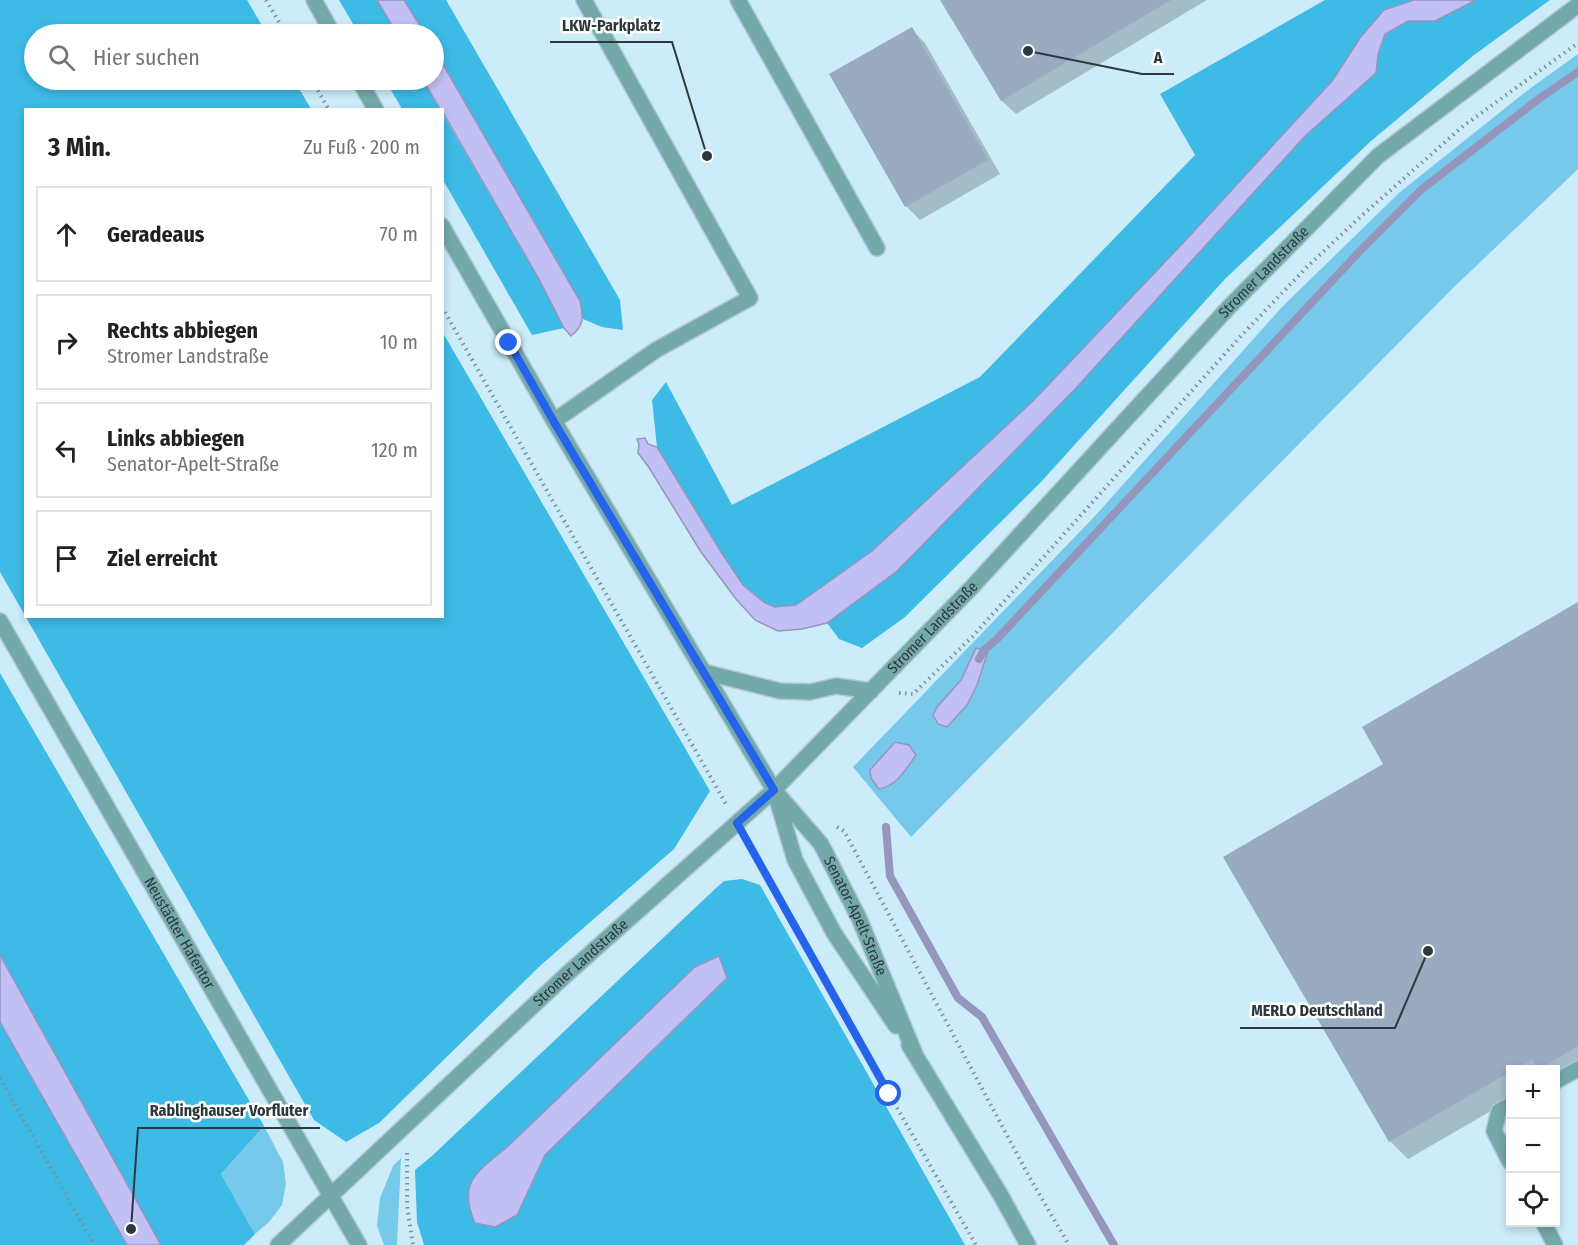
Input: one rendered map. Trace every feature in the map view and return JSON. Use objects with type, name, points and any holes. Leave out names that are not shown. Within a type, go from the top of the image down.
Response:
[{"type":"street","points":[[314,0],[327,24]]},
{"type":"street","points":[[554,422],[656,350],[750,298],[584,0]]},
{"type":"street","points":[[738,0],[877,248]]},
{"type":"street","name":"Stromer Landstraße","points":[[278,1245],[567,974],[774,790],[972,587],[1230,306],[1378,156],[1578,5]]},
{"type":"street","points":[[365,90],[375,108]]},
{"type":"street","name":"Senator-Apelt-Straße","points":[[444,230],[554,422],[774,790],[821,844],[859,918],[915,1054]]},
{"type":"street","name":"Neustädter Hafentor","points":[[0,621],[359,1245]]},
{"type":"street","points":[[704,672],[780,692],[810,692],[836,686],[871,691]]},
{"type":"street","name":"Senator-Apelt-Straße","points":[[774,790],[795,860],[834,933],[915,1054],[1028,1245]]},
{"type":"street","points":[[1560,1079],[1578,1069]]},
{"type":"street","points":[[1506,1107],[1499,1111],[1494,1131],[1506,1154]]},
{"type":"street","points":[[1546,1227],[1555,1245]]},
{"type":"path","points":[[266,0],[280,24]]},
{"type":"path","points":[[871,691],[913,694],[974,635],[1239,338],[1307,267],[1462,128],[1578,43]]},
{"type":"path","points":[[318,90],[328,108]]},
{"type":"path","points":[[444,310],[976,1245]]},
{"type":"path","points":[[834,825],[844,831],[1031,1180],[1069,1245]]},
{"type":"path","points":[[0,1078],[92,1241],[92,1245]]},
{"type":"path","points":[[408,1124],[407,1206],[413,1245]]},
{"type":"shaded area","points":[[0,0],[247,0],[261,24],[24,24],[24,90],[300,90],[310,108],[24,108],[24,614],[0,572]]},
{"type":"shaded area","points":[[339,0],[377,0],[391,24],[353,24]]},
{"type":"shaded area","points":[[377,0],[404,0],[419,24],[391,24]]},
{"type":"shaded area","points":[[404,0],[446,0],[620,300],[623,330],[602,327],[583,319],[580,301],[444,66],[444,24],[419,24]]},
{"type":"shaded area","points":[[1325,0],[1414,0],[1384,10],[1360,38],[1333,80],[1184,242],[1034,400],[872,551],[796,605],[775,607],[765,603],[743,585],[657,447],[652,400],[666,382],[732,505],[980,377],[1195,155],[1160,94]]},
{"type":"shaded area","points":[[1414,0],[1476,0],[1435,21],[1408,21],[1385,34],[1378,54],[1376,73],[1305,136],[1076,388],[897,571],[827,623],[802,629],[778,631],[755,620],[736,599],[701,552],[638,453],[637,439],[645,438],[648,444],[657,447],[743,585],[765,603],[775,607],[796,605],[872,551],[1034,400],[1333,80],[1360,38],[1384,10]]},
{"type":"shaded area","points":[[1476,0],[1550,0],[1474,55],[1371,141],[1225,279],[1040,483],[905,617],[862,648],[839,639],[827,623],[897,571],[1076,388],[1305,136],[1376,73],[1378,54],[1385,35],[1408,21],[1435,21]]},
{"type":"shaded area","points":[[1578,54],[1578,169],[1451,290],[911,837],[853,767],[1094,517],[1282,307],[1400,192],[1528,90]]},
{"type":"shaded area","points":[[444,66],[580,301],[581,324],[571,336],[564,328],[539,279],[444,115],[444,108],[439,108],[429,90],[444,90]]},
{"type":"shaded area","points":[[391,90],[429,90],[439,108],[401,108]]},
{"type":"shaded area","points":[[444,116],[539,279],[564,328],[532,335],[444,182]]},
{"type":"shaded area","points":[[444,335],[710,791],[674,849],[541,965],[379,1123],[346,1142],[314,1120],[26,618],[444,618]]},
{"type":"shaded area","points":[[976,648],[988,651],[977,685],[967,705],[947,727],[938,724],[933,715],[937,707],[961,680]]},
{"type":"shaded area","points":[[0,673],[264,1126],[221,1174],[255,1234],[244,1245],[0,1245]]},
{"type":"shaded area","points":[[895,742],[909,745],[916,755],[896,781],[879,789],[871,778],[870,770]]},
{"type":"shaded area","points":[[742,879],[760,885],[965,1245],[424,1245],[417,1222],[415,1170],[724,881]],"holes":[[[727,979],[545,1155],[529,1191],[484,1166]]]},
{"type":"shaded area","points":[[0,955],[161,1245],[127,1245],[0,1022]]},
{"type":"shaded area","points":[[719,956],[727,978],[545,1155],[517,1215],[495,1227],[475,1223],[470,1210],[469,1189],[472,1180],[485,1165],[505,1149],[695,967]]},
{"type":"shaded area","points":[[264,1126],[283,1162],[286,1184],[282,1205],[269,1222],[255,1234],[221,1174]]},
{"type":"shaded area","points":[[401,1158],[397,1245],[384,1245],[377,1226],[380,1198],[393,1166]]},
{"type":"building","points":[[940,0],[1171,0],[1001,101]]},
{"type":"building","points":[[912,27],[988,160],[905,207],[829,74]]},
{"type":"building","points":[[1578,602],[1578,1046],[1546,1065],[1535,1065],[1532,1059],[1522,1065],[1506,1065],[1506,1074],[1389,1142],[1223,857],[1383,764],[1362,727]]},
{"type":"waterway","points":[[979,659],[984,650],[997,639],[1360,251],[1422,189],[1540,98],[1578,72]]},
{"type":"waterway","points":[[886,827],[890,876],[958,998],[982,1017],[1114,1245]]},
{"type":"place","name":"A","points":[[1028,51]]},
{"type":"place","name":"LKW-Parkplatz","points":[[707,156]]},
{"type":"place","name":"MERLO Deutschland","points":[[1428,951]]},
{"type":"place","name":"Rablinghauser Vorfluter","points":[[131,1229]]},
{"type":"route","points":[[509,343],[774,790],[737,823],[889,1094]]}]
